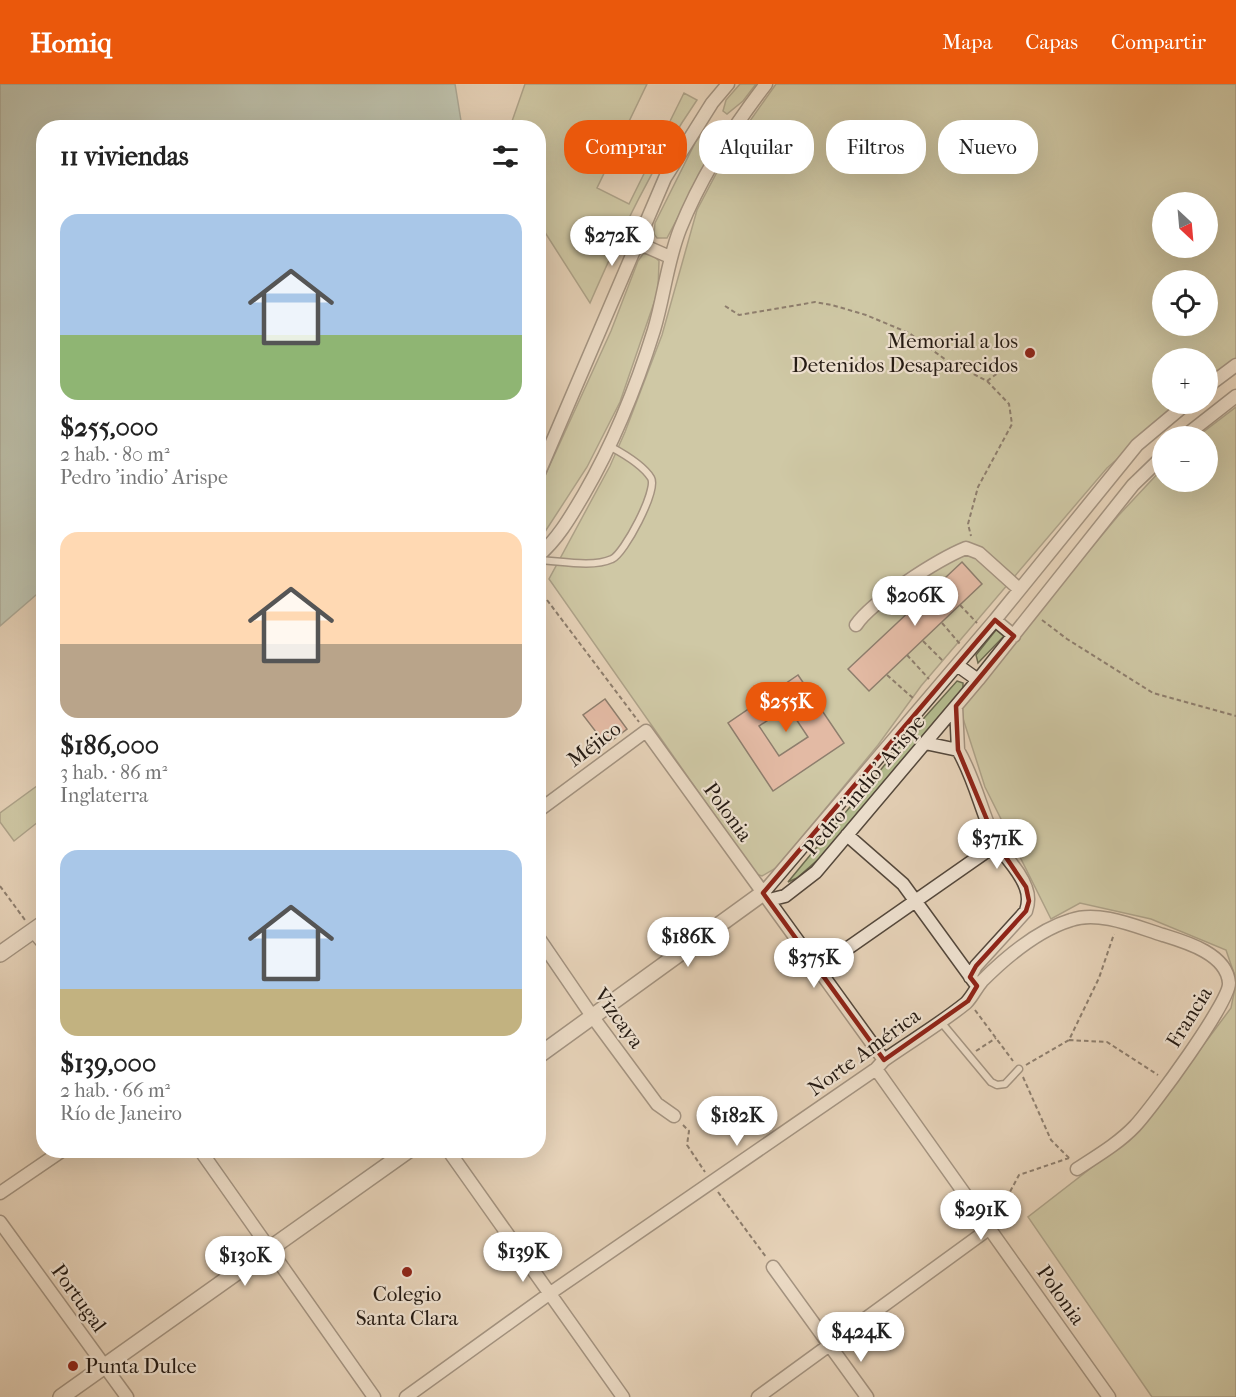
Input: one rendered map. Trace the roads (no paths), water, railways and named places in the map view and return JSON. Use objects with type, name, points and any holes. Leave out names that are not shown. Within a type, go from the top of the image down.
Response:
[{"type":"street","points":[[546,456],[666,178],[712,103],[728,84]]},
{"type":"street","points":[[546,548],[570,519],[610,447],[654,330],[670,257],[680,228],[737,121],[766,84]]},
{"type":"street","points":[[638,243],[670,257]]},
{"type":"street","points":[[1218,378],[1236,365]]},
{"type":"street","points":[[1198,426],[1236,396]]},
{"type":"street","name":"Pedro 'indio' Arispe","points":[[766,896],[1137,445],[1174,414]]},
{"type":"street","name":"Pedro 'indio' Arispe","points":[[766,896],[785,896],[802,885],[847,835],[1014,636],[1133,485],[1152,467]]},
{"type":"street","points":[[856,625],[870,611],[911,581],[952,554],[966,548],[971,549],[1019,589]]},
{"type":"street","points":[[995,620],[1014,636]]},
{"type":"street","points":[[955,668],[978,680]]},
{"type":"street","points":[[956,706],[958,750],[969,769],[997,844],[1026,887],[1029,901],[1026,910],[976,966],[974,981]]},
{"type":"street","name":"Polonia","points":[[646,731],[818,969],[1104,1395]]},
{"type":"street","name":"Méjico","points":[[546,805],[646,731]]},
{"type":"street","points":[[925,743],[958,750]]},
{"type":"street","points":[[847,835],[903,884],[974,981]]},
{"type":"street","points":[[818,969],[997,844]]},
{"type":"street","points":[[546,1050],[766,896]]},
{"type":"street","name":"Francia","points":[[1073,919],[1087,917],[1118,922],[1190,945],[1218,961],[1228,976],[1226,996],[1169,1083],[1123,1137],[1077,1169]]},
{"type":"street","name":"Norte América","points":[[406,1397],[549,1294],[941,1021],[968,1001],[974,981],[1049,930],[1073,919]]},
{"type":"street","points":[[0,954],[36,928]]},
{"type":"street","name":"Vizcaya","points":[[546,949],[657,1104],[674,1116]]},
{"type":"street","points":[[0,1193],[51,1158]]},
{"type":"street","points":[[205,1158],[268,1250],[374,1397]]},
{"type":"street","points":[[62,1397],[398,1158]]},
{"type":"street","points":[[454,1158],[623,1397]]},
{"type":"street","name":"Portugal","points":[[0,1222],[127,1397]]},
{"type":"street","points":[[758,1397],[990,1228]]},
{"type":"street","points":[[773,1267],[867,1397]]},
{"type":"lane","points":[[546,559],[602,563],[616,558],[626,544],[646,506],[652,485],[651,479],[631,460],[610,447]]},
{"type":"lane","points":[[941,1021],[991,1082],[997,1085],[1005,1083],[1019,1069]]},
{"type":"water","points":[[0,84],[455,84],[461,120],[36,120],[36,595],[0,626]]},
{"type":"place","name":"Memorial a los Detenidos Desaparecidos","points":[[1030,353]]},
{"type":"place","name":"Colegio Santa Clara","points":[[407,1272]]},
{"type":"place","name":"Punta Dulce","points":[[73,1366]]}]
